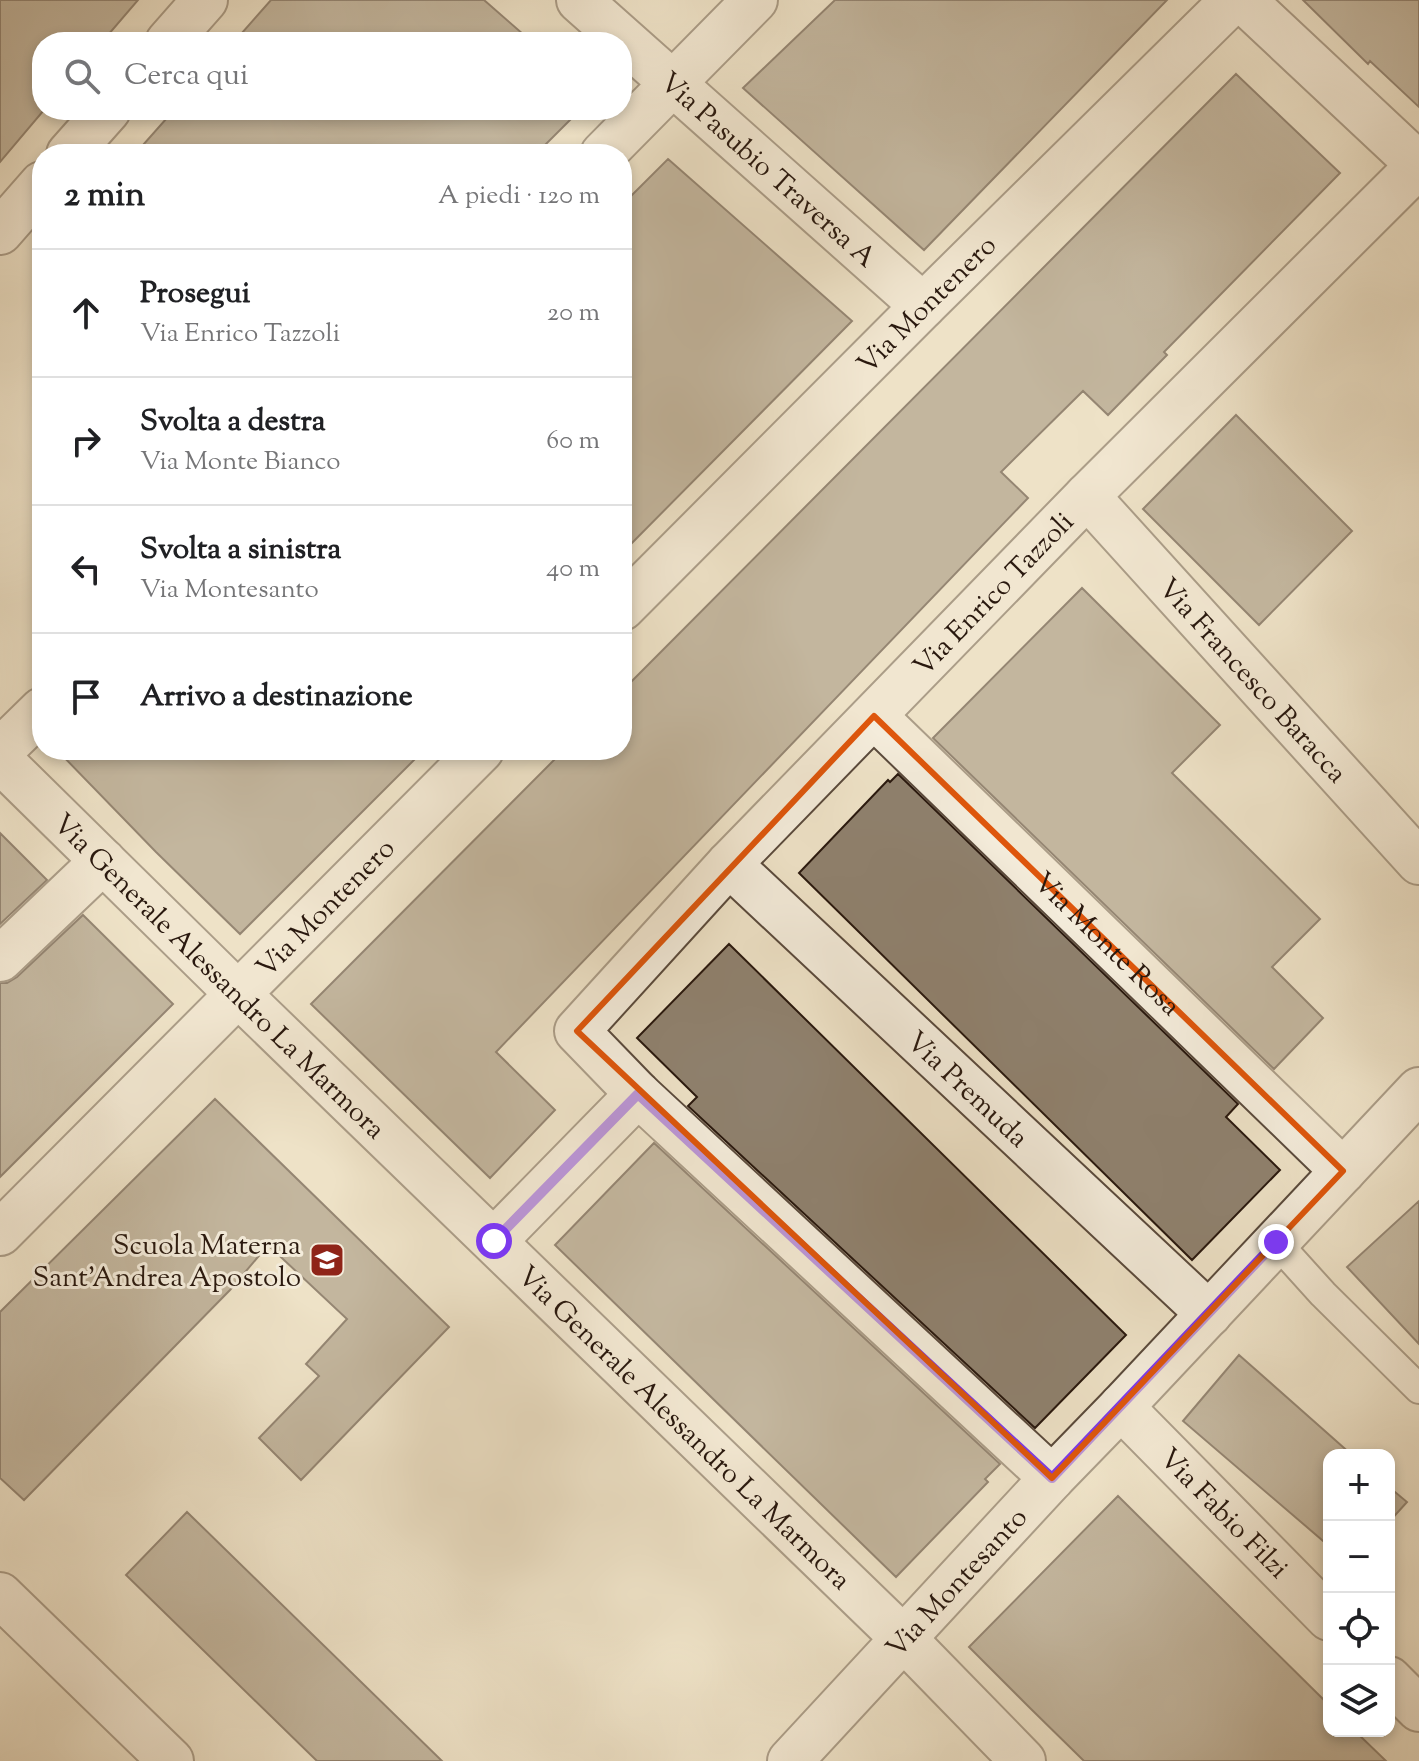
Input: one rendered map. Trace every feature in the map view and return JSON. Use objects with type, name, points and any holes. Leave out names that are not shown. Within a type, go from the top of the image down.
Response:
[{"type":"street","points":[[177,32],[205,0]]},
{"type":"street","name":"Via Pasubio Traversa A","points":[[579,0],[616,32]]},
{"type":"street","points":[[613,144],[755,0]]},
{"type":"street","name":"Via Montenero","points":[[632,598],[1233,0]]},
{"type":"street","points":[[1243,0],[1419,165]]},
{"type":"street","name":"Via Pasubio Traversa A","points":[[632,46],[923,306]]},
{"type":"street","points":[[78,144],[99,120]]},
{"type":"street","name":"Via Enrico Tazzoli","points":[[638,1094],[577,1031],[729,864],[1087,496],[1419,165]]},
{"type":"street","points":[[0,232],[32,195]]},
{"type":"street","name":"Via Francesco Baracca","points":[[1087,496],[1419,862]]},
{"type":"street","name":"Via Monte Rosa","points":[[874,716],[1343,1171]]},
{"type":"street","points":[[0,751],[32,720]]},
{"type":"street","name":"Via Generale Alessandro La Marmora","points":[[0,760],[904,1639],[1023,1761]]},
{"type":"street","name":"Via Montenero","points":[[0,1233],[471,760]]},
{"type":"street","points":[[0,959],[103,861]]},
{"type":"street","name":"Via Premuda","points":[[729,864],[1209,1314]]},
{"type":"street","name":"Via Montesanto","points":[[790,1761],[1419,1090]]},
{"type":"street","points":[[494,1241],[638,1094],[1052,1478]]},
{"type":"street","name":"Via Fabio Filzi","points":[[1121,1407],[1323,1612]]},
{"type":"street","points":[[0,1595],[171,1761]]},
{"type":"street","points":[[1395,1685],[1419,1709]]},
{"type":"lane","points":[[1276,1242],[1323,1294],[1419,1389]]},
{"type":"highlighted area","points":[[874,716],[1343,1171],[1052,1478],[577,1031]]},
{"type":"building","points":[[0,0],[138,0],[111,32],[32,32],[32,120],[36,120],[0,162]]},
{"type":"building","points":[[271,0],[484,0],[521,32],[243,32]]},
{"type":"building","points":[[835,0],[1167,0],[924,250],[743,88]]},
{"type":"building","points":[[1303,0],[1419,0],[1419,107],[1370,61],[1368,64]]},
{"type":"building","points":[[1236,74],[1340,173],[1164,352],[1167,355],[1108,415],[1083,391],[1001,472],[1028,498],[496,1052],[555,1110],[490,1178],[311,1004],[554,760],[632,760],[632,681]]},
{"type":"building","points":[[165,120],[570,120],[546,144],[144,144]]},
{"type":"building","points":[[668,159],[852,321],[632,543],[632,195]]},
{"type":"building","points":[[1236,415],[1352,531],[1259,625],[1143,509]]},
{"type":"building","points":[[1082,588],[1220,725],[1172,773],[1320,919],[1272,967],[1323,1018],[1274,1069],[933,738]]},
{"type":"building","points":[[67,760],[414,760],[240,934]]},
{"type":"building","points":[[898,774],[1238,1104],[1226,1117],[1280,1170],[1192,1260],[799,873],[888,780],[890,782]]},
{"type":"building","points":[[0,833],[47,880],[0,924]]},
{"type":"building","points":[[83,915],[173,1004],[0,1177],[0,983],[17,977]]},
{"type":"building","points":[[729,944],[1126,1335],[1035,1428],[688,1106],[697,1097],[637,1038]]},
{"type":"building","points":[[215,1099],[449,1327],[301,1480],[259,1438],[319,1376],[306,1364],[347,1319],[268,1245],[230,1290],[24,1500],[0,1478],[0,1312]]},
{"type":"building","points":[[654,1143],[1000,1464],[985,1479],[988,1482],[896,1577],[555,1245]]},
{"type":"building","points":[[1419,1201],[1419,1344],[1347,1267]]},
{"type":"building","points":[[1239,1355],[1345,1449],[1323,1449],[1323,1541],[1183,1421]]},
{"type":"building","points":[[1395,1492],[1407,1502],[1395,1515]]},
{"type":"building","points":[[1118,1496],[1323,1699],[1323,1737],[1361,1737],[1386,1761],[1084,1761],[969,1647]]},
{"type":"building","points":[[187,1512],[442,1761],[317,1761],[126,1575]]},
{"type":"place","name":"Scuola Materna Sant'Andrea Apostolo","points":[[327,1260]]},
{"type":"route","points":[[494,1241],[638,1094],[1052,1478],[1276,1242]]}]
